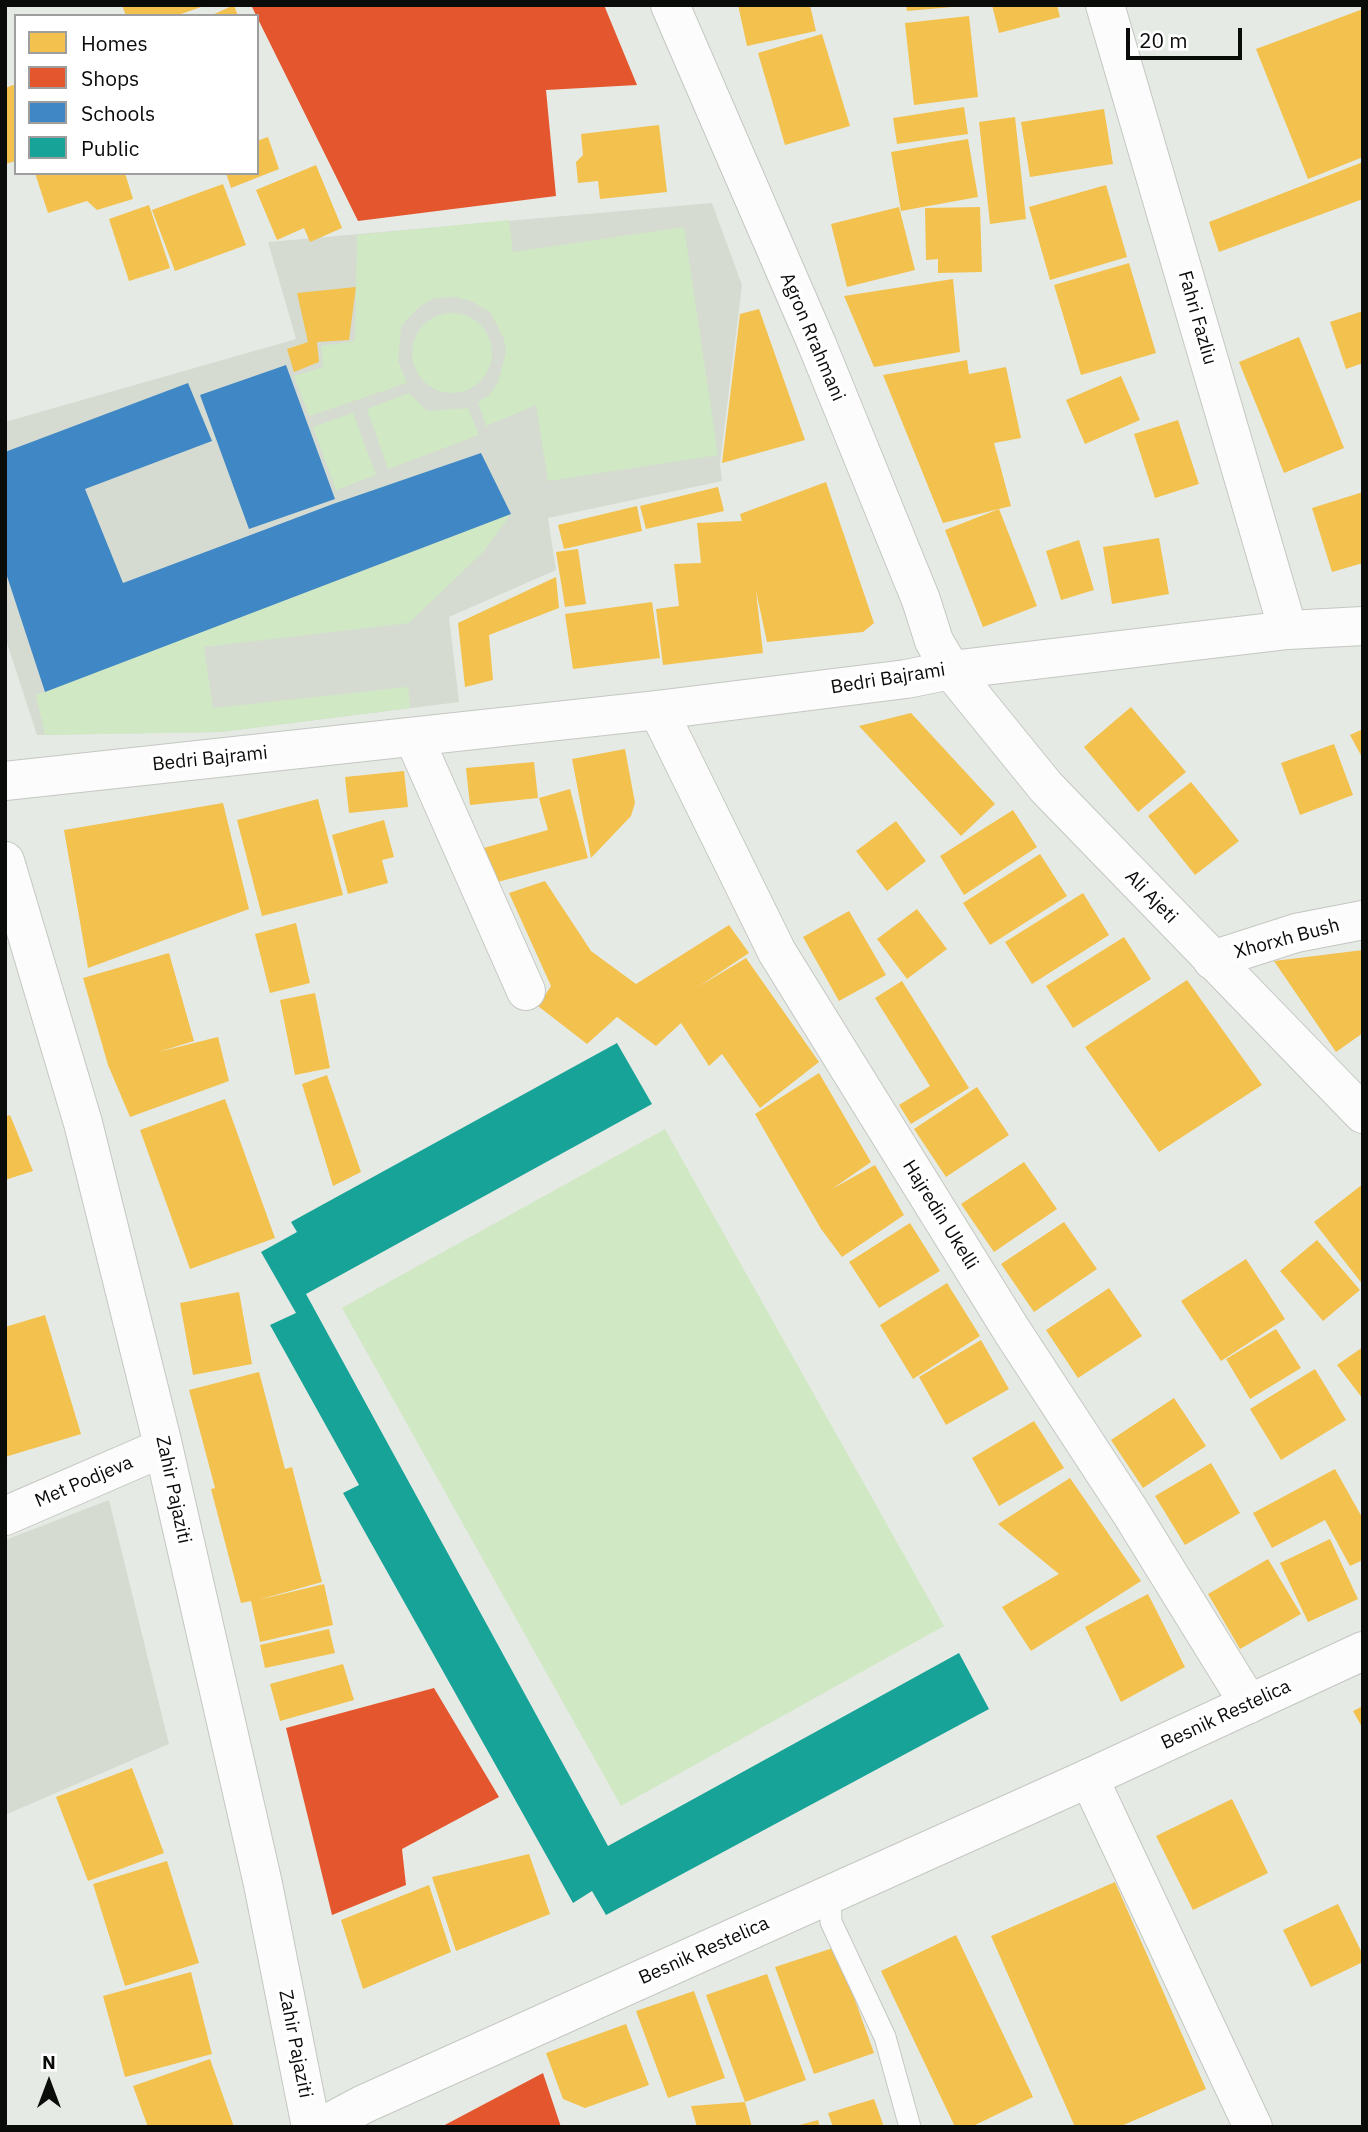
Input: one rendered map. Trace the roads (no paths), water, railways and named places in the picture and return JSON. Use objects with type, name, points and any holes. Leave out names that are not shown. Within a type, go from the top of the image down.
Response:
[{"type":"street","name":"Agron Rrahmani","points":[[670,5],[816,342],[921,600],[934,640],[951,670]]},
{"type":"street","name":"Fahri Fazliu","points":[[1105,5],[1288,630]]},
{"type":"street","name":"Bedri Bajrami","points":[[5,781],[658,710],[906,679],[951,670],[1288,630],[1363,626]]},
{"type":"street","name":"Ali Ajeti","points":[[951,670],[1046,787],[1363,1114]]},
{"type":"street","name":"Hajredin Ukelli","points":[[658,710],[776,952],[1249,1704]]},
{"type":"street","points":[[414,738],[526,991]]},
{"type":"street","name":"Zahir Pajaziti","points":[[5,861],[83,1123],[162,1448],[263,1884],[312,2127]]},
{"type":"street","name":"Xhorxh Bush","points":[[1212,960],[1296,933],[1363,920]]},
{"type":"street","name":"Met Podjeva","points":[[5,1516],[162,1448]]},
{"type":"street","name":"Besnik Restelica","points":[[321,2127],[389,2092],[1089,1778],[1363,1651]]},
{"type":"street","points":[[1089,1778],[1253,2127]]},
{"type":"lane","points":[[830,1894],[831,1922],[885,2037],[910,2127]]}]
